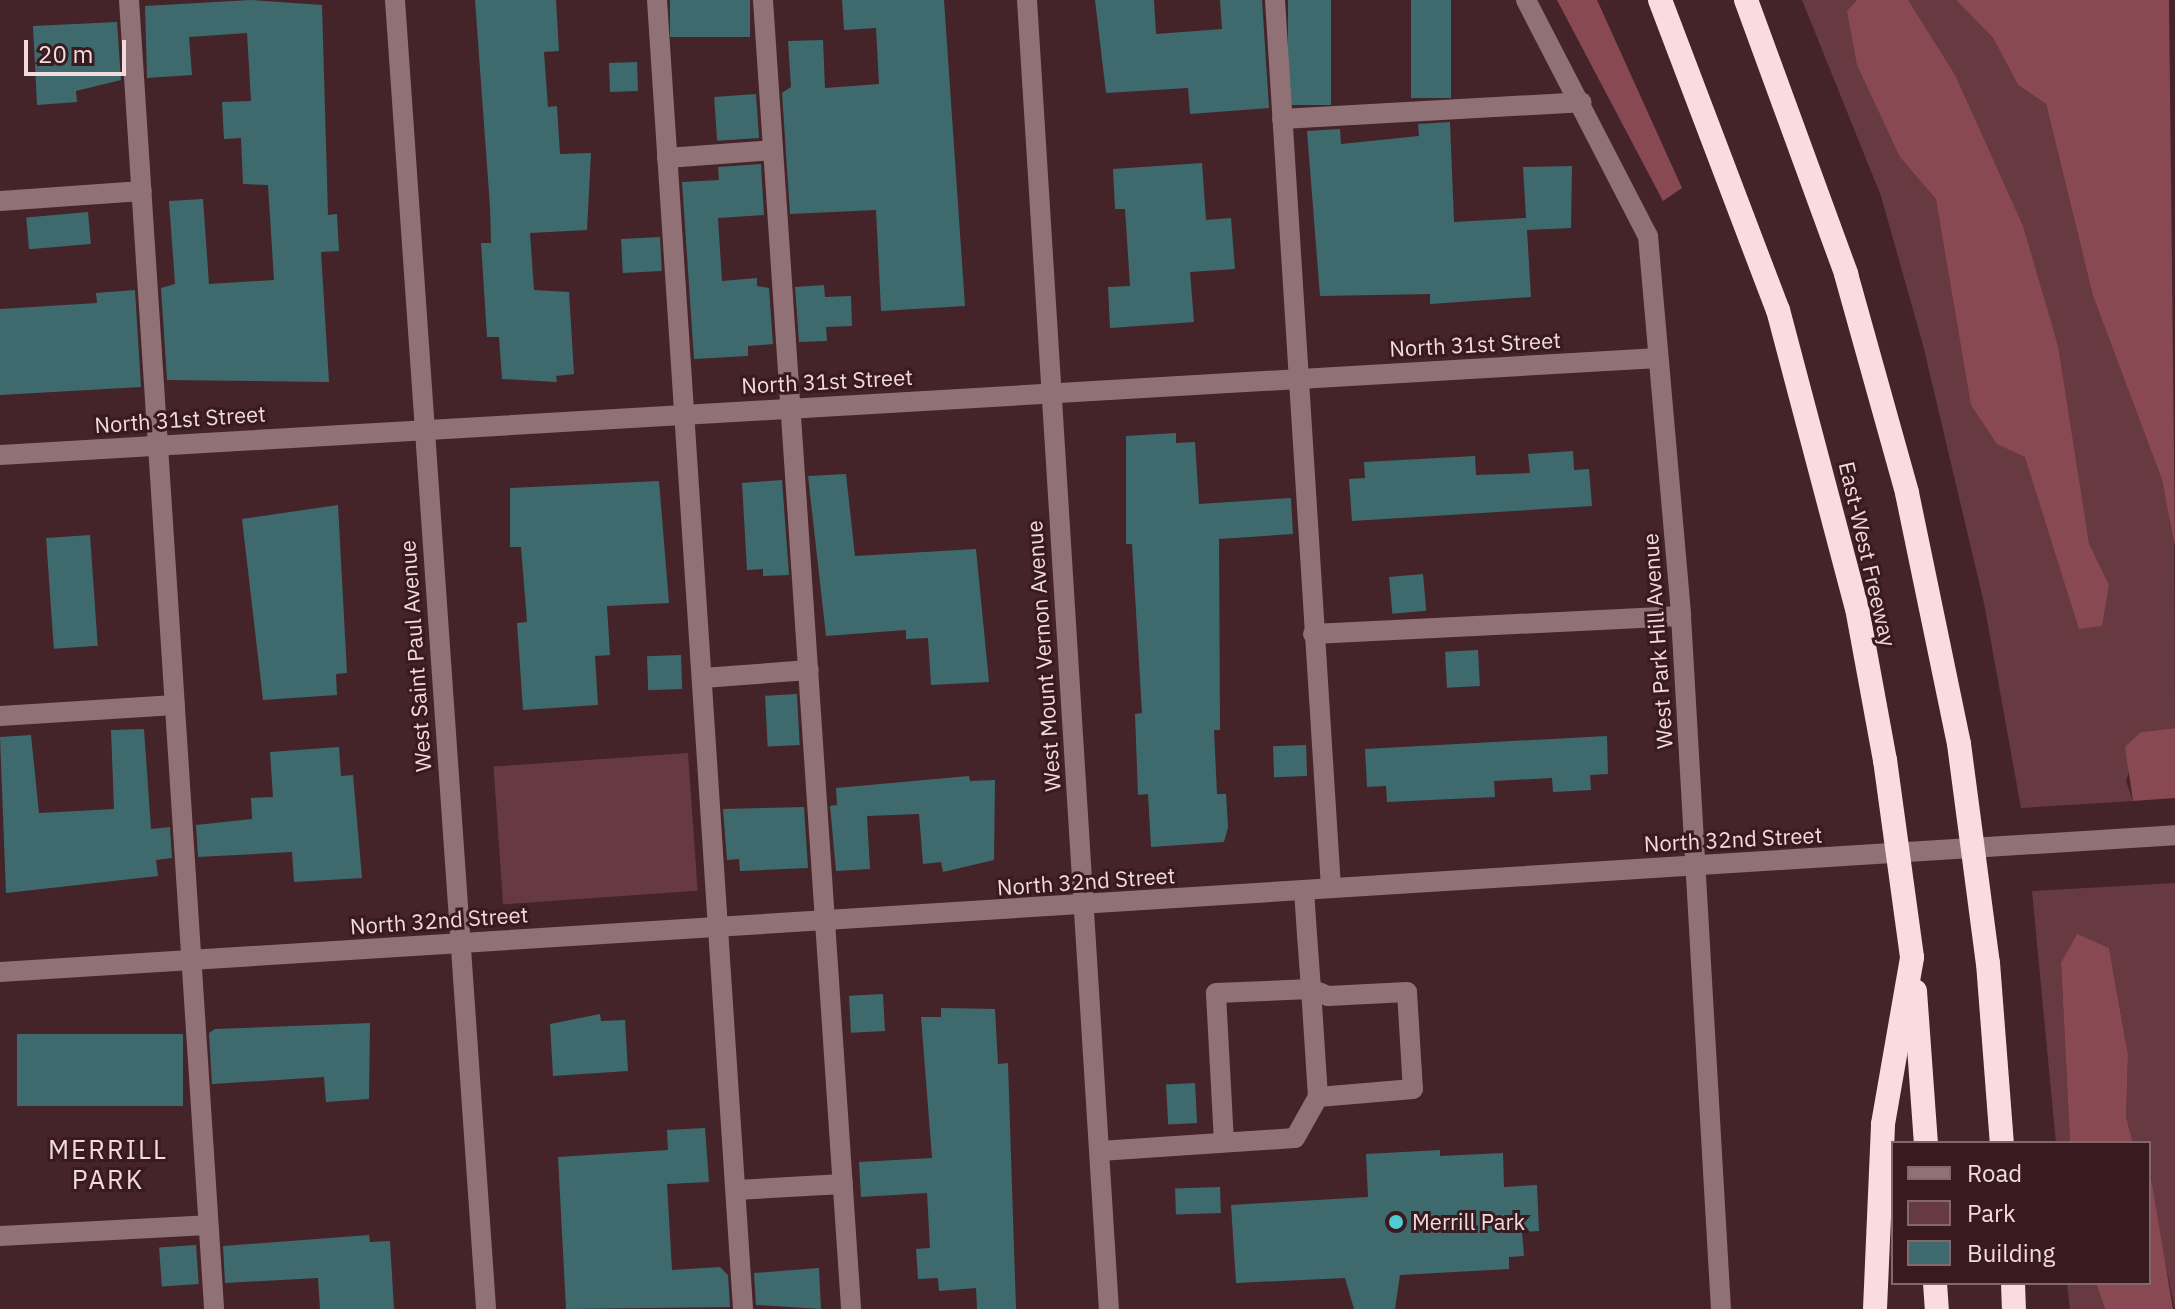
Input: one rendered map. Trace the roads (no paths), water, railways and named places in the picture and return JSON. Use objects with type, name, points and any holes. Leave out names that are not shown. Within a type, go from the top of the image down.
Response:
[{"type":"highway","points":[[1641,0],[1689,70]]},
{"type":"highway","name":"East-West Freeway","points":[[1660,0],[1689,70],[1782,324],[1857,608],[1885,760],[1912,957],[1926,1141]]},
{"type":"highway","points":[[1746,0],[1846,274],[1907,493],[1959,744],[1988,963],[2002,1141]]},
{"type":"highway","points":[[1875,1309],[1883,1124],[1912,957]]},
{"type":"highway","points":[[1935,1285],[1937,1309]]},
{"type":"highway","points":[[2013,1285],[2014,1309]]},
{"type":"street","points":[[129,0],[214,1309]]},
{"type":"street","name":"West Saint Paul Avenue","points":[[395,0],[458,943],[486,1309]]},
{"type":"street","points":[[657,0],[743,1309]]},
{"type":"street","points":[[763,0],[851,1309]]},
{"type":"street","name":"West Mount Vernon Avenue","points":[[1027,0],[1049,392],[1109,1309]]},
{"type":"street","points":[[1275,0],[1331,888]]},
{"type":"street","name":"West Park Hill Avenue","points":[[1526,0],[1582,102],[1648,236],[1681,616],[1721,1309]]},
{"type":"street","points":[[1282,119],[1582,102]]},
{"type":"street","points":[[667,158],[773,150]]},
{"type":"street","points":[[0,201],[142,191]]},
{"type":"street","name":"North 31st Street","points":[[0,455],[425,426],[1658,358]]},
{"type":"street","points":[[1313,634],[1681,616]]},
{"type":"street","points":[[703,678],[809,670]]},
{"type":"street","points":[[0,716],[175,705]]},
{"type":"street","name":"North 32nd Street","points":[[0,972],[2175,835]]},
{"type":"street","points":[[1100,1151],[1295,1138],[1318,1097],[1304,890]]},
{"type":"street","points":[[1224,1142],[1216,993],[1311,989],[1328,996],[1407,992],[1413,1089],[1318,1097]]},
{"type":"street","points":[[736,1190],[843,1184]]},
{"type":"street","points":[[0,1236],[208,1225]]},
{"type":"place","name":"Merrill Park","points":[[1396,1222]]},
{"type":"district","name":"MERRILL PARK","points":[[108,1165]]}]
